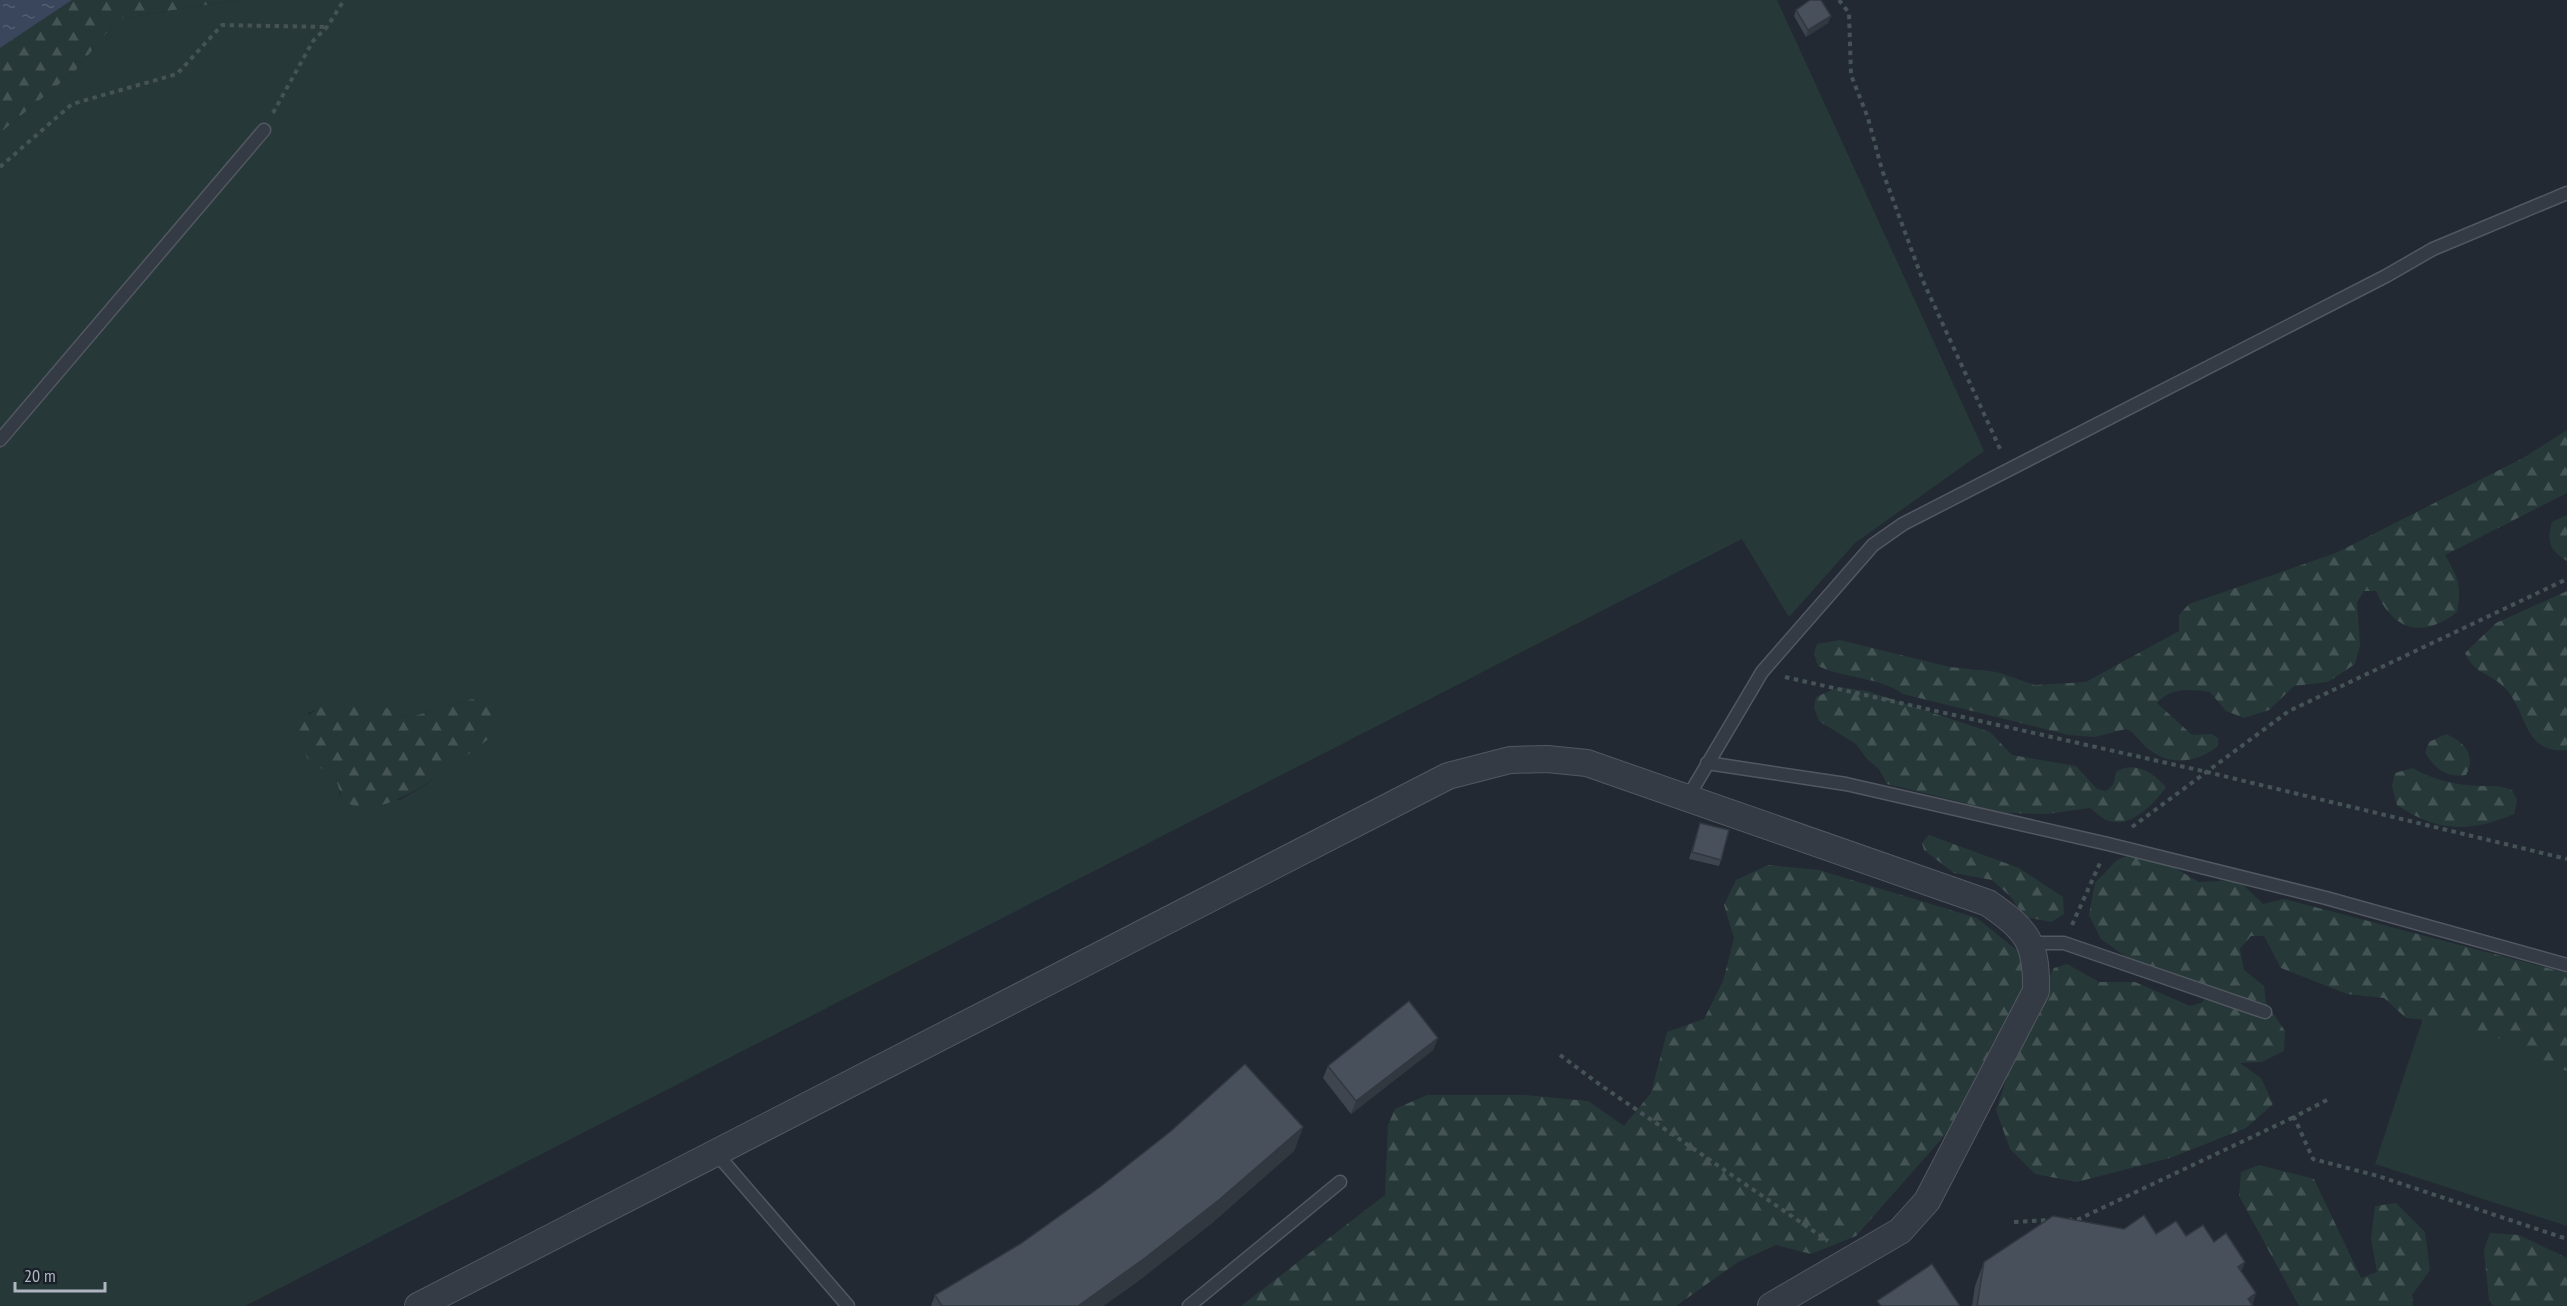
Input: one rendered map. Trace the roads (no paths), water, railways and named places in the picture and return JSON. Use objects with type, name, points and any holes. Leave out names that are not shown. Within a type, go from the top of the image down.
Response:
[{"type":"street","points":[[418,1306],[1448,776],[1510,760],[1547,759],[1587,763],[1988,903],[2015,921],[2030,943],[2036,962],[2036,990],[1927,1201],[1900,1231],[1771,1306]]},
{"type":"lane","points":[[0,440],[264,130]]},
{"type":"lane","points":[[1688,797],[1762,672],[1873,545],[1904,524],[2386,276],[2433,249],[2567,193]]},
{"type":"lane","points":[[1707,763],[1846,784],[2109,844],[2326,898],[2567,965]]},
{"type":"lane","points":[[2030,943],[2064,944],[2265,1012]]},
{"type":"lane","points":[[716,1153],[848,1306]]},
{"type":"lane","points":[[1189,1306],[1340,1182]]},
{"type":"water","points":[[0,0],[72,0],[0,48]]}]
